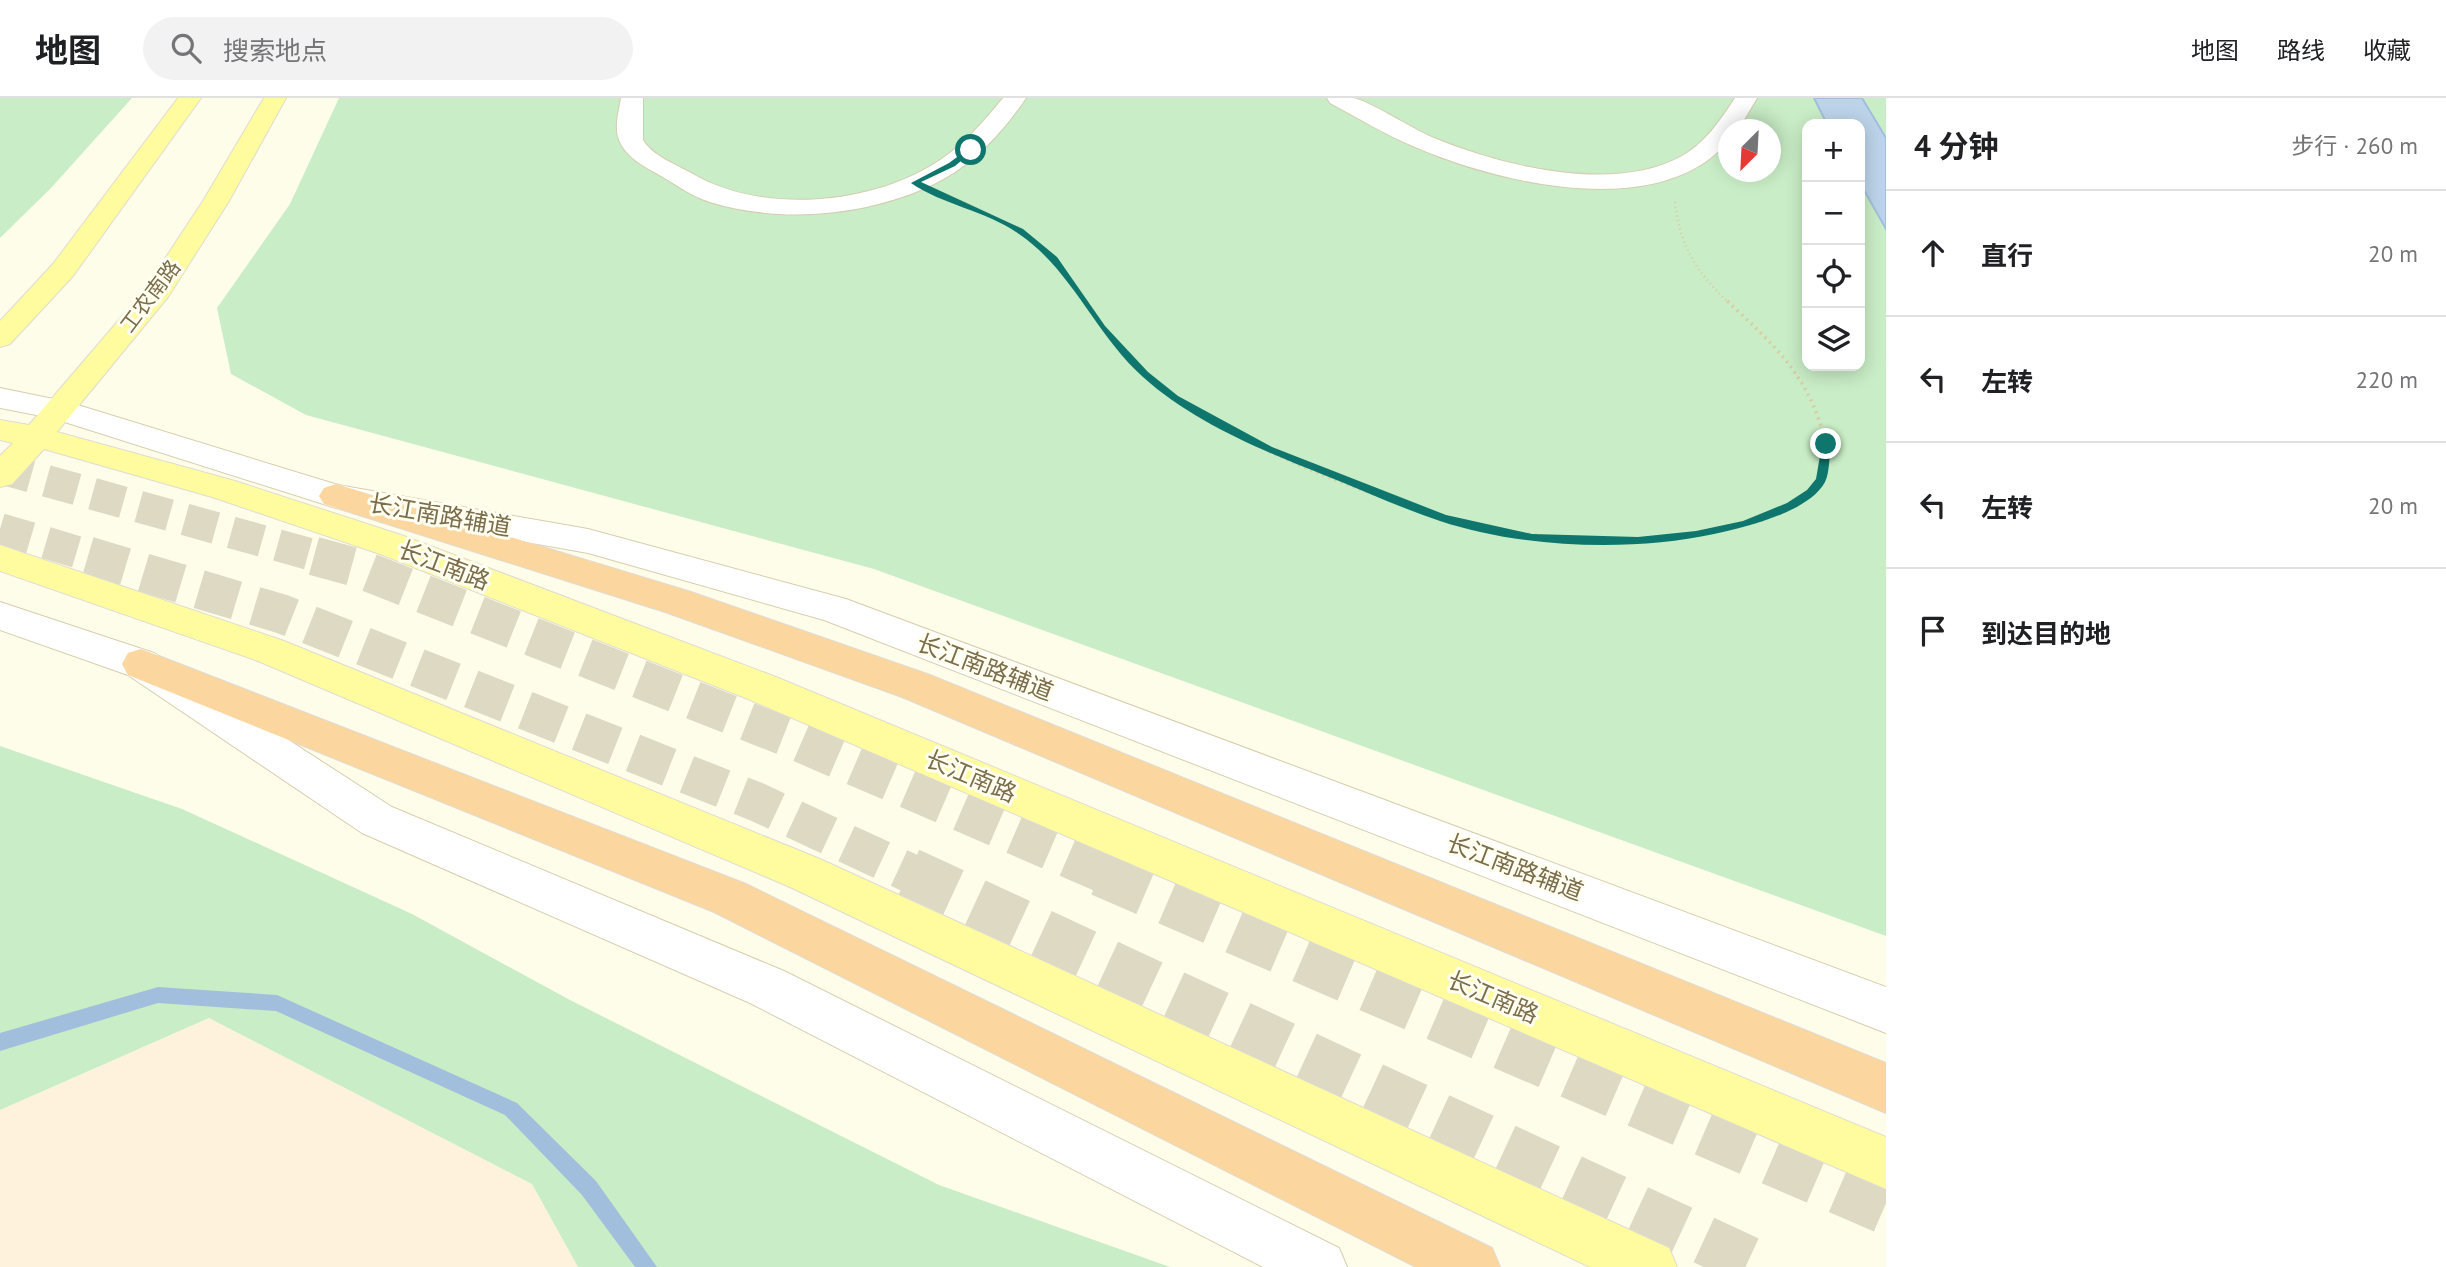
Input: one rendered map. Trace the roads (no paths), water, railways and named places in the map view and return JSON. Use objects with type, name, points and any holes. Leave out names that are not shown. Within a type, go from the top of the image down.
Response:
[{"type":"highway","points":[[336,496],[678,602],[916,687],[1886,1088]]},
{"type":"highway","points":[[141,664],[730,898],[1473,1267]]},
{"type":"main road","points":[[0,338],[63,270],[190,98]]},
{"type":"main road","name":"工农南路","points":[[0,476],[32,425],[154,297],[216,201],[275,98]]},
{"type":"main road","name":"长江南路","points":[[32,425],[392,545],[762,688],[1886,1163]]},
{"type":"main road","points":[[0,558],[271,651],[805,873],[1650,1267]]},
{"type":"street","points":[[632,98],[629,133],[633,144],[645,157],[716,196],[765,205],[815,204],[888,193],[915,183],[952,165],[971,150],[1015,98]]},
{"type":"street","points":[[1338,98],[1403,133],[1469,159],[1549,176],[1626,180],[1665,174],[1709,150],[1730,126],[1746,98]]},
{"type":"street","name":"长江南路辅道","points":[[0,398],[32,425],[336,496],[588,541],[833,609],[1886,1010]]},
{"type":"street","points":[[0,616],[141,664],[377,820],[767,986],[1320,1267]]},
{"type":"water","points":[[1814,98],[1862,98],[1886,138],[1886,229],[1865,192],[1865,119],[1824,119]]},
{"type":"waterway","points":[[0,1042],[158,995],[277,1003],[511,1109],[589,1188],[647,1267]]},
{"type":"tunnel","points":[[0,468],[320,557]]},
{"type":"tunnel","points":[[0,529],[94,557]]},
{"type":"tunnel","points":[[88,556],[282,614],[757,802],[912,874]]},
{"type":"tunnel","points":[[314,556],[358,568],[787,737],[1105,874]]},
{"type":"tunnel","points":[[909,872],[1762,1267]]},
{"type":"tunnel","points":[[1101,872],[1886,1210]]}]
